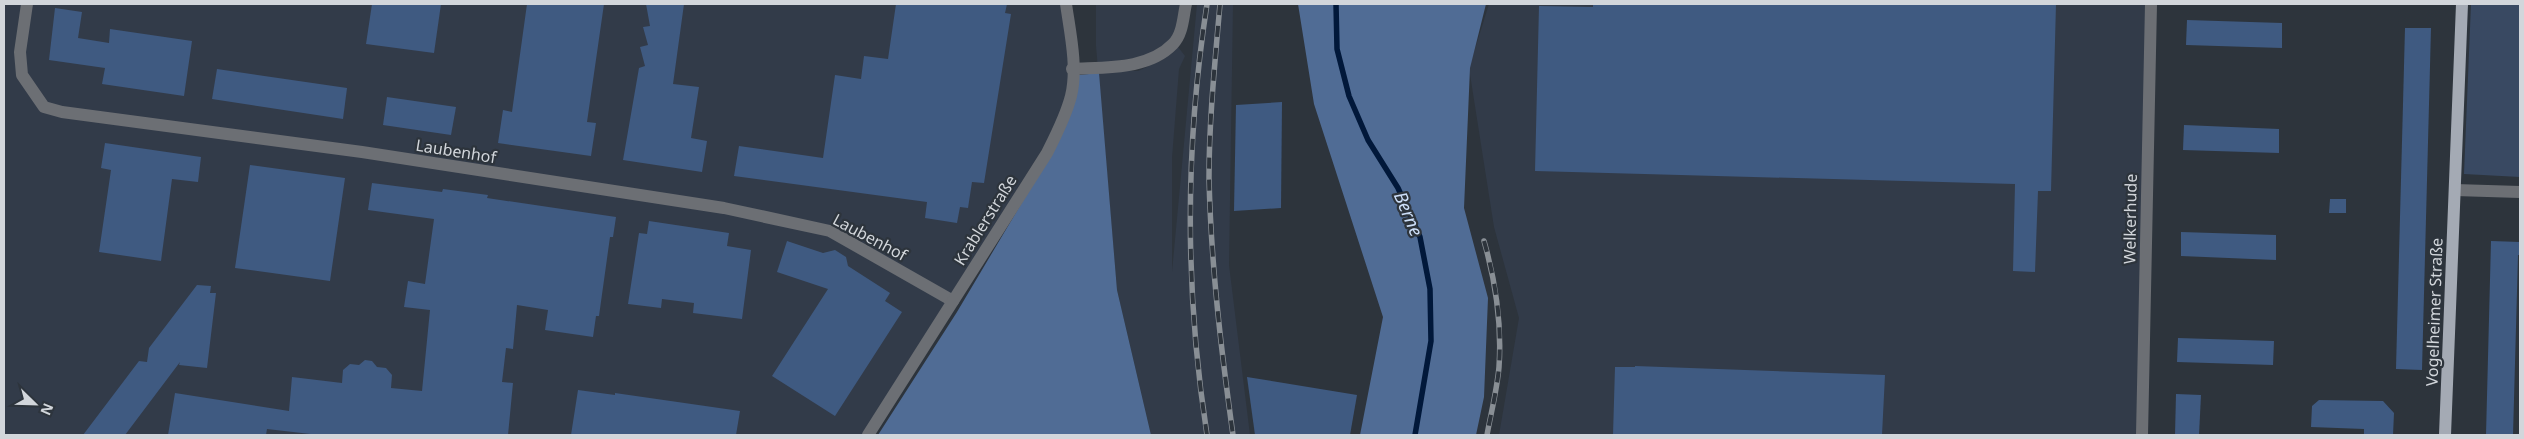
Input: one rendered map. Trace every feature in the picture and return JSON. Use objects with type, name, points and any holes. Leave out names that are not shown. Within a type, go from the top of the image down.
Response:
[{"type":"main road","name":"Vogelheimer Straße","points":[[2445,435],[2462,4]]},
{"type":"street","name":"Laubenhof","points":[[27,4],[20,52],[22,75],[44,107],[62,112],[362,152],[724,208],[830,231],[953,301]]},
{"type":"street","name":"Krablerstraße","points":[[868,435],[1052,143],[1064,118],[1072,94],[1072,69],[1066,4]]},
{"type":"street","points":[[1072,69],[1138,64],[1154,57],[1174,44],[1182,28],[1186,4]]},
{"type":"street","name":"Welkerhude","points":[[2142,435],[2151,4]]},
{"type":"street","points":[[2455,190],[2520,192]]},
{"type":"shaded area","points":[[4,4],[1064,4],[1071,68],[1062,118],[862,435],[4,435]]},
{"type":"shaded area","points":[[1096,4],[1181,4],[1178,24],[1171,40],[1124,71],[1138,71],[1162,60],[1178,47],[1185,56],[1179,69],[1172,158],[1172,272],[1197,4],[1233,4],[1229,265],[1250,435],[1151,435],[1117,290],[1096,46]]},
{"type":"shaded area","points":[[1298,4],[1486,4],[1470,68],[1464,208],[1488,298],[1484,397],[1476,435],[1360,435],[1383,317],[1314,104]]},
{"type":"shaded area","points":[[1489,4],[2147,4],[2139,435],[1499,435],[1519,318],[1494,227],[1469,68]]},
{"type":"shaded area","points":[[2471,4],[2520,4],[2520,177],[2464,174]]},
{"type":"shaded area","points":[[1099,73],[1117,290],[1151,435],[878,435],[957,312],[1049,157],[1079,75]]},
{"type":"building","points":[[372,4],[441,4],[434,53],[366,44]]},
{"type":"building","points":[[527,4],[604,4],[587,122],[596,123],[591,156],[498,143],[503,110],[512,112]]},
{"type":"building","points":[[646,4],[684,4],[673,84],[699,87],[691,138],[707,141],[702,172],[623,160],[639,68],[645,66],[640,47],[648,45],[643,27],[650,26]]},
{"type":"building","points":[[896,4],[1007,4],[1005,13],[1011,14],[984,183],[972,182],[968,208],[960,207],[957,223],[925,218],[927,202],[734,176],[739,146],[823,158],[835,75],[861,79],[864,56],[888,59]]},
{"type":"building","points":[[1593,4],[2056,4],[2051,191],[2038,191],[2035,272],[2013,271],[2015,184],[1535,171],[1539,6],[1593,7]]},
{"type":"building","points":[[55,8],[82,12],[78,38],[109,43],[110,29],[192,41],[184,96],[102,84],[105,68],[49,60]]},
{"type":"building","points":[[2187,20],[2282,23],[2282,48],[2186,45]]},
{"type":"building","points":[[2405,28],[2431,28],[2422,370],[2396,369]]},
{"type":"building","points":[[217,69],[347,88],[343,119],[212,99]]},
{"type":"building","points":[[387,97],[456,107],[451,135],[383,125]]},
{"type":"building","points":[[1282,102],[1281,208],[1234,211],[1236,105]]},
{"type":"building","points":[[2184,125],[2279,129],[2279,153],[2183,150]]},
{"type":"building","points":[[105,143],[201,157],[198,182],[172,179],[161,261],[99,252],[111,170],[101,168]]},
{"type":"building","points":[[250,165],[345,178],[330,281],[235,268]]},
{"type":"building","points":[[372,183],[442,192],[443,189],[488,195],[487,198],[616,217],[613,237],[610,237],[599,316],[596,316],[593,337],[545,330],[548,310],[517,305],[513,349],[506,348],[502,382],[513,383],[508,435],[319,435],[267,429],[266,435],[168,435],[175,393],[289,411],[292,377],[342,383],[343,370],[350,364],[359,365],[365,360],[372,361],[377,367],[386,368],[392,375],[391,388],[422,391],[430,310],[404,307],[408,281],[425,284],[434,219],[368,210]]},
{"type":"building","points":[[2330,199],[2346,199],[2346,213],[2329,213]]},
{"type":"building","points":[[649,221],[729,233],[727,246],[751,250],[742,319],[693,313],[694,303],[662,299],[661,308],[628,304],[639,233],[647,234]]},
{"type":"building","points":[[2181,232],[2276,235],[2276,260],[2181,256]]},
{"type":"building","points":[[787,241],[823,253],[835,250],[846,257],[848,266],[890,293],[885,301],[902,312],[835,416],[772,376],[828,289],[777,272]]},
{"type":"building","points":[[2491,241],[2520,242],[2520,255],[2518,255],[2513,435],[2486,435]]},
{"type":"building","points":[[197,285],[211,286],[210,293],[216,293],[207,368],[179,365],[180,362],[125,435],[83,435],[139,361],[147,362],[149,348]]},
{"type":"building","points":[[2178,338],[2274,341],[2273,365],[2177,362]]},
{"type":"building","points":[[1635,366],[1885,375],[1882,435],[1613,435],[1615,367]]},
{"type":"building","points":[[1247,377],[1357,395],[1350,435],[1255,435]]},
{"type":"building","points":[[578,390],[615,395],[615,393],[740,411],[736,435],[571,435]]},
{"type":"building","points":[[2176,394],[2201,395],[2199,435],[2175,435]]},
{"type":"building","points":[[2319,400],[2383,401],[2394,413],[2393,435],[2364,435],[2364,429],[2311,427],[2312,406]]},
{"type":"waterway","name":"Berne","points":[[1336,4],[1337,49],[1349,96],[1368,140],[1398,188],[1420,237],[1430,289],[1431,341],[1415,435]]},
{"type":"railway","points":[[1207,4],[1195,111],[1190,220],[1195,328],[1207,435]]},
{"type":"railway","points":[[1220,4],[1211,113],[1209,178],[1217,307],[1233,435]]},
{"type":"railway","points":[[1484,241],[1495,288],[1500,335],[1498,376],[1487,435]]}]
